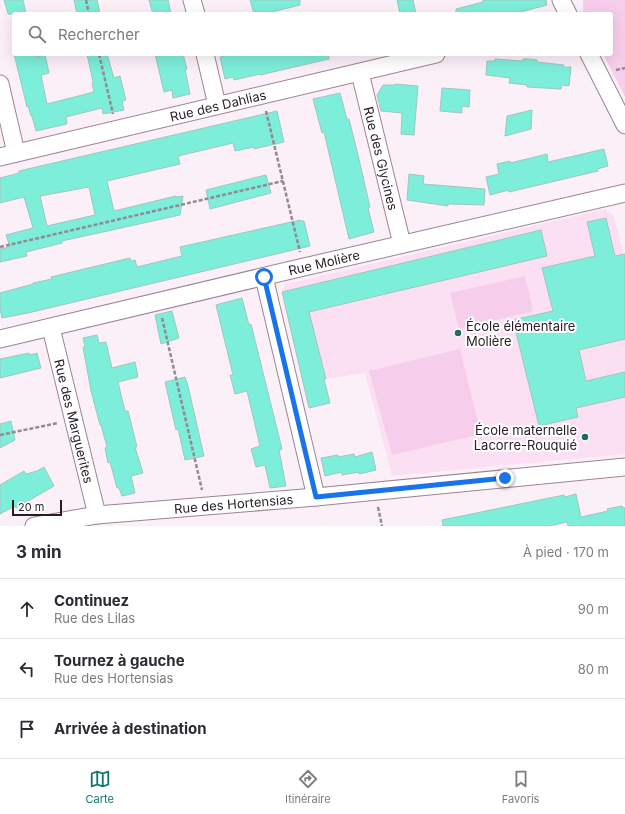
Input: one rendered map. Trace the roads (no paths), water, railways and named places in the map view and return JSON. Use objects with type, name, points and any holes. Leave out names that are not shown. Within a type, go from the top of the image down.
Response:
[{"type":"street","points":[[192,0],[195,12]]},
{"type":"street","points":[[561,0],[567,12]]},
{"type":"street","points":[[205,56],[217,105]]},
{"type":"street","name":"Rue des Dahlias","points":[[8,155],[428,56]]},
{"type":"street","points":[[590,56],[625,125]]},
{"type":"street","name":"Rue des Glycines","points":[[360,73],[402,244]]},
{"type":"street","points":[[0,84],[8,155]]},
{"type":"street","name":"Rue Molière","points":[[0,339],[625,193]]},
{"type":"street","points":[[264,277],[316,497]]},
{"type":"street","name":"Rue des Marguerites","points":[[51,328],[97,515]]},
{"type":"street","name":"Rue des Hortensias","points":[[34,526],[97,515],[316,497],[625,467]]},
{"type":"place","name":"École élémentaire Molière","points":[[458,333]]},
{"type":"place","name":"École maternelle Lacorre-Rouquié","points":[[585,437]]}]
